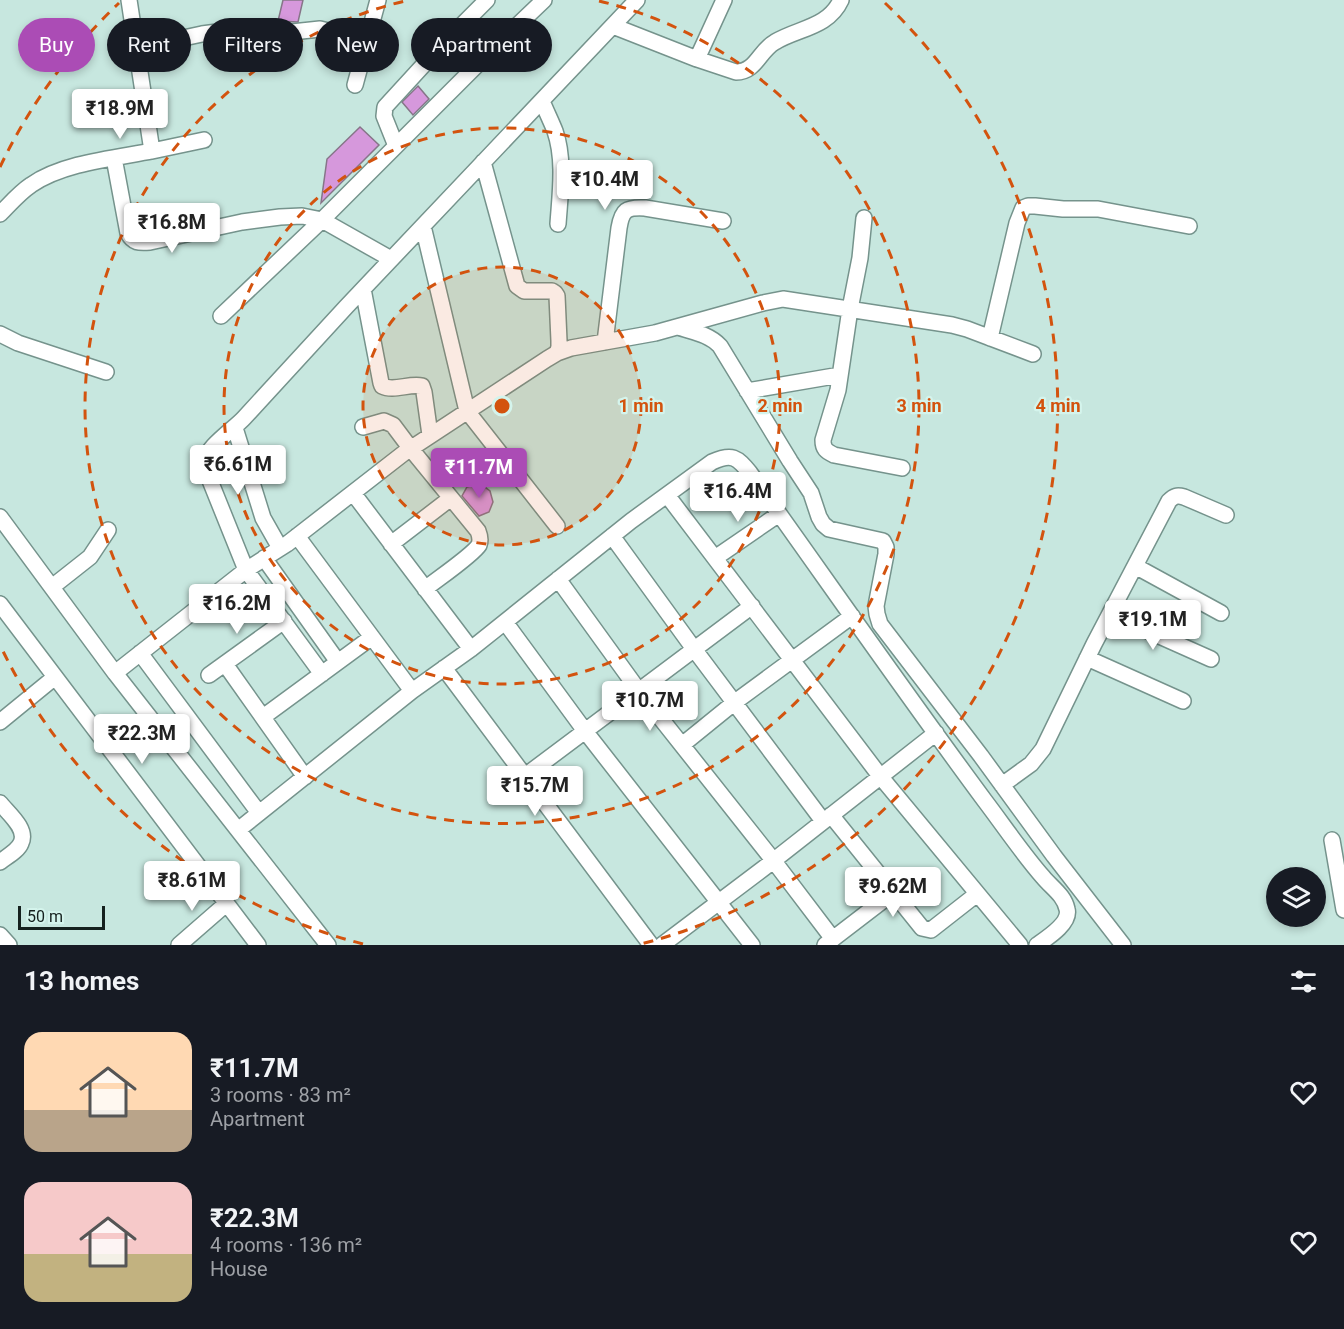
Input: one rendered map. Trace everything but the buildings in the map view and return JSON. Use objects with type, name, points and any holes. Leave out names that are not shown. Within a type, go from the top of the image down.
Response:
[{"type":"street","points":[[129,0],[132,18]]},
{"type":"street","points":[[373,18],[378,0]]},
{"type":"street","points":[[396,146],[384,116],[385,107],[486,0]]},
{"type":"street","points":[[221,316],[322,220],[501,40],[544,0]]},
{"type":"street","points":[[322,674],[246,570],[204,464],[206,455],[235,428],[637,0]]},
{"type":"street","points":[[697,59],[724,0]]},
{"type":"street","points":[[613,26],[697,59],[736,72],[745,71],[750,69],[773,43],[819,24],[838,7],[841,0]]},
{"type":"street","points":[[191,36],[233,30],[315,30]]},
{"type":"street","points":[[140,72],[152,151]]},
{"type":"street","points":[[355,85],[359,72]]},
{"type":"street","points":[[542,101],[555,132],[560,152],[558,224]]},
{"type":"street","points":[[0,214],[32,184],[67,169],[204,140]]},
{"type":"street","points":[[114,158],[128,233],[135,242],[150,242],[242,222],[302,216],[322,220],[391,260]]},
{"type":"street","points":[[483,162],[517,286],[524,291],[552,291],[555,293],[559,340],[557,353]]},
{"type":"street","points":[[990,338],[1017,223],[1023,208],[1035,206],[1098,209],[1189,226]]},
{"type":"street","points":[[605,342],[619,228],[621,216],[627,209],[645,208],[723,221]]},
{"type":"street","points":[[864,218],[860,258],[838,390],[823,440],[823,448],[834,455],[902,468]]},
{"type":"street","points":[[423,226],[467,411],[557,526]]},
{"type":"street","points":[[363,290],[382,386],[387,389],[422,386],[430,435]]},
{"type":"street","points":[[115,673],[246,570],[297,536],[430,435],[557,353],[571,348],[639,337],[783,299],[952,325],[1033,354]]},
{"type":"street","points":[[678,327],[707,336],[720,346],[811,493],[823,524],[829,529],[882,541],[886,547],[886,554],[876,606],[880,624],[1123,945]]},
{"type":"street","points":[[0,334],[18,343],[106,372]]},
{"type":"street","points":[[747,391],[840,375]]},
{"type":"street","points":[[363,427],[384,421],[393,425],[480,536],[480,542],[474,551],[425,589]]},
{"type":"street","points":[[235,428],[262,518],[280,548]]},
{"type":"street","points":[[238,830],[612,536],[712,462],[723,457],[732,457],[740,461],[936,733],[1044,878],[1064,901],[1068,912],[1066,919],[1037,945]]},
{"type":"street","points":[[353,493],[471,649]]},
{"type":"street","points":[[667,495],[880,776],[1020,945]]},
{"type":"street","points":[[1002,785],[1031,764],[1043,749],[1087,658],[1169,501],[1178,495],[1184,496],[1226,515]]},
{"type":"street","points":[[391,544],[451,498]]},
{"type":"street","points":[[715,558],[779,514]]},
{"type":"street","points":[[0,518],[115,673],[328,945]]},
{"type":"street","points":[[51,587],[90,557],[108,530]]},
{"type":"street","points":[[297,536],[412,691]]},
{"type":"street","points":[[612,536],[735,702],[827,818],[894,892],[922,928],[931,930],[978,894]]},
{"type":"street","points":[[264,558],[338,662]]},
{"type":"street","points":[[1135,566],[1221,613]]},
{"type":"street","points":[[558,579],[639,691],[773,860],[829,942],[894,892]]},
{"type":"street","points":[[0,604],[258,945]]},
{"type":"street","points":[[525,776],[752,606]]},
{"type":"street","points":[[1110,614],[1210,658]]},
{"type":"street","points":[[682,745],[735,702],[852,616]]},
{"type":"street","points":[[209,675],[284,621]]},
{"type":"street","points":[[505,622],[585,731],[752,945]]},
{"type":"street","points":[[263,717],[372,637]]},
{"type":"street","points":[[140,653],[259,813]]},
{"type":"street","points":[[1087,658],[1183,701]]},
{"type":"street","points":[[225,664],[305,777]]},
{"type":"street","points":[[444,668],[651,945]]},
{"type":"street","points":[[0,722],[55,677]]},
{"type":"street","points":[[667,943],[936,733]]},
{"type":"street","points":[[0,803],[22,833],[22,842],[18,848],[0,862]]},
{"type":"street","points":[[1332,840],[1344,910]]},
{"type":"street","points":[[178,945],[226,904]]},
{"type":"street","points":[[0,935],[9,945]]}]
